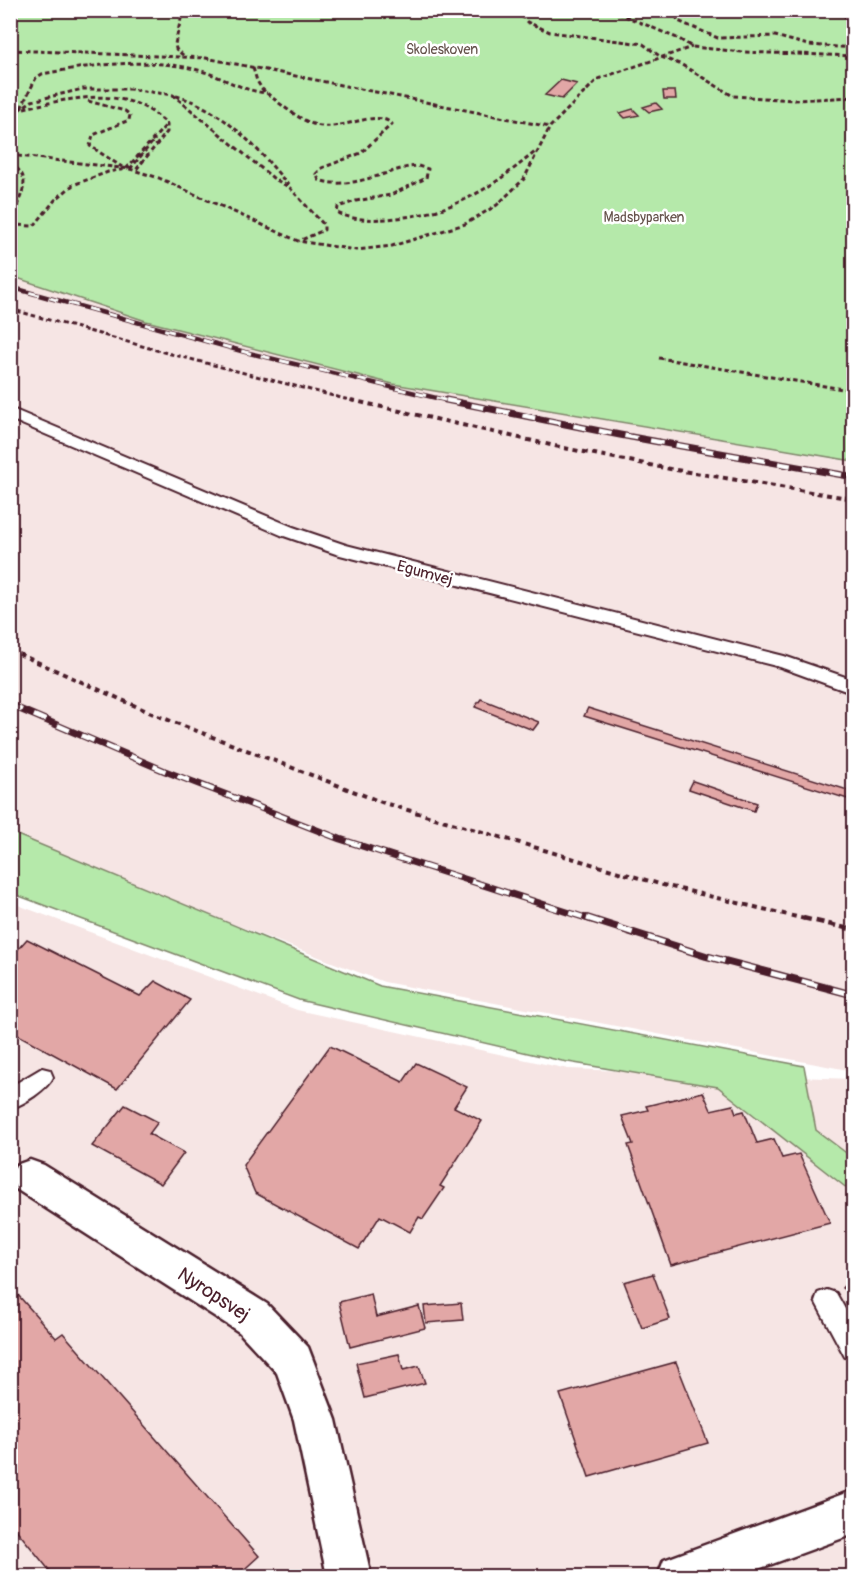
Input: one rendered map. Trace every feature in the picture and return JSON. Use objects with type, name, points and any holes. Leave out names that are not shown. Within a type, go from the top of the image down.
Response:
[{"type":"street","name":"Nyropsvej","points":[[30,1177],[253,1318],[293,1361],[315,1420],[349,1576]]},
{"type":"street","points":[[680,1576],[854,1512]]},
{"type":"lane","name":"Egumvej","points":[[10,413],[287,531],[342,549],[446,578],[784,662],[854,687]]},
{"type":"lane","points":[[10,1100],[42,1077]]},
{"type":"lane","points":[[827,1301],[854,1349]]},
{"type":"path","points":[[183,10],[175,44],[176,49],[185,56]]},
{"type":"path","points":[[516,10],[527,22],[550,32],[643,44],[661,57],[682,64],[733,96],[772,96],[795,100],[854,97]]},
{"type":"path","points":[[611,10],[679,39],[692,47]]},
{"type":"path","points":[[681,10],[676,15],[678,21],[718,38],[775,36],[808,45],[854,48]]},
{"type":"path","points":[[830,10],[854,20]]},
{"type":"path","points":[[10,154],[128,169],[159,178],[298,241],[356,250],[392,246],[465,224],[497,206],[524,179],[550,127],[598,80],[692,47],[742,52],[854,56]]},
{"type":"path","points":[[10,50],[185,56],[228,62],[550,127]]},
{"type":"path","points":[[10,123],[36,78],[42,74],[86,68],[182,67],[217,77],[248,92],[268,93]]},
{"type":"path","points":[[253,68],[259,89],[268,93],[294,115],[316,125],[345,126],[381,117],[392,124],[361,153],[322,168],[316,174],[319,180],[325,183],[349,183],[408,166],[428,169],[426,178],[391,195],[356,201],[338,207],[337,213],[346,218],[399,218],[427,215],[453,208],[490,189],[538,150]]},
{"type":"path","points":[[20,109],[32,101],[83,89],[129,89],[173,95],[194,101],[212,111],[277,172],[324,225],[324,230],[316,235],[298,241]]},
{"type":"path","points":[[173,95],[273,178],[290,188]]},
{"type":"path","points":[[20,109],[82,99],[108,98],[134,102],[156,113],[167,124],[167,132],[135,171]]},
{"type":"path","points":[[82,99],[118,108],[130,115],[129,120],[93,135],[90,140],[90,146],[103,156],[128,169]]},
{"type":"path","points":[[10,164],[22,173],[24,182],[12,214],[13,225],[26,227],[39,222],[55,200],[73,185],[108,172],[128,169],[167,124]]},
{"type":"path","points":[[10,309],[376,407],[643,464],[854,499]]},
{"type":"path","points":[[659,358],[854,391]]},
{"type":"path","points":[[10,650],[158,716],[384,802],[663,885],[854,930]]},
{"type":"shaded area","points":[[10,276],[146,321],[393,384],[853,462],[853,1071],[384,982],[11,839]]},
{"type":"shaded area","points":[[10,902],[297,1010],[568,1069],[853,1079],[853,1576],[11,1576]]},
{"type":"green space","name":"Madsbyparken","points":[[10,11],[853,11],[853,461],[393,384],[146,321],[11,276]]},
{"type":"green space","points":[[10,832],[380,986],[804,1066],[816,1130],[853,1158],[853,1193],[718,1087],[562,1061],[299,1000],[11,893]]},
{"type":"building","points":[[561,80],[577,84],[562,99],[545,95]]},
{"type":"building","points":[[663,91],[675,91],[676,99],[664,99]]},
{"type":"building","points":[[656,103],[662,109],[649,112],[643,107]]},
{"type":"building","points":[[633,109],[639,115],[625,118],[620,113]]},
{"type":"building","points":[[481,699],[539,722],[533,730],[475,707]]},
{"type":"building","points":[[588,708],[854,792],[854,801],[584,716]]},
{"type":"building","points":[[693,781],[757,803],[754,811],[689,789]]},
{"type":"building","points":[[27,939],[140,996],[155,981],[190,1000],[117,1089],[11,1031],[10,1020],[16,1014],[10,1011],[10,958]]},
{"type":"building","points":[[330,1046],[403,1082],[416,1063],[467,1087],[454,1107],[482,1121],[440,1186],[444,1188],[423,1219],[419,1217],[410,1232],[380,1216],[359,1249],[255,1193],[243,1165]]},
{"type":"building","points":[[703,1092],[711,1110],[733,1105],[736,1113],[744,1111],[757,1143],[774,1139],[782,1158],[799,1154],[830,1223],[671,1265],[628,1145],[633,1144],[622,1116],[648,1110],[646,1106]]},
{"type":"building","points":[[125,1105],[158,1122],[149,1134],[184,1153],[161,1184],[92,1146]]},
{"type":"building","points":[[653,1274],[670,1319],[642,1328],[624,1282]]},
{"type":"building","points":[[854,1275],[854,1297],[842,1288]]},
{"type":"building","points":[[10,1286],[56,1338],[63,1333],[259,1556],[237,1576],[54,1576],[10,1522]]},
{"type":"building","points":[[371,1294],[376,1317],[419,1306],[425,1328],[350,1347],[339,1302]]},
{"type":"building","points":[[461,1303],[463,1320],[426,1323],[424,1306]]},
{"type":"building","points":[[399,1354],[403,1370],[419,1366],[425,1383],[365,1398],[356,1363]]},
{"type":"building","points":[[676,1362],[708,1443],[589,1477],[560,1394]]},
{"type":"railway","points":[[10,287],[245,352],[453,402]]},
{"type":"railway","points":[[446,400],[620,435],[854,477]]},
{"type":"railway","points":[[10,705],[165,771],[340,839],[592,920]]},
{"type":"railway","points":[[587,918],[706,956],[854,995]]},
{"type":"park label","name":"Skoleskoven","points":[[442,49]]}]
